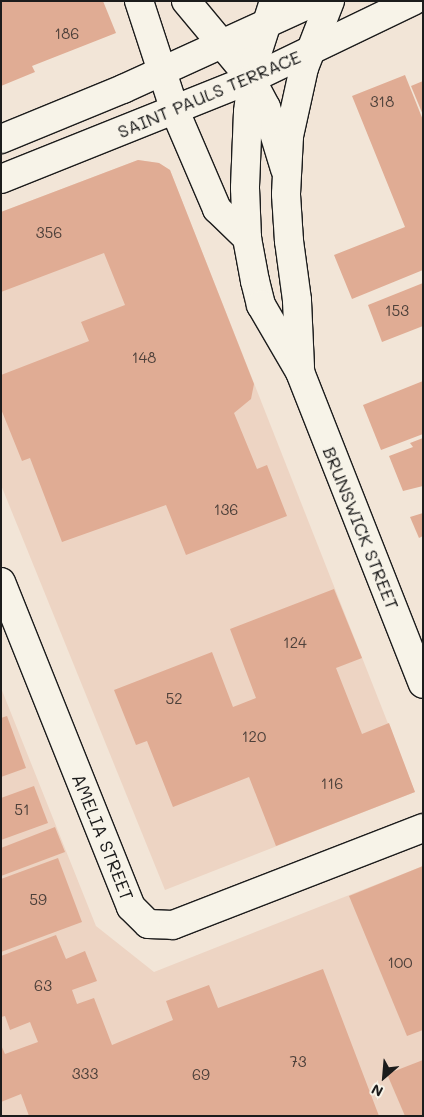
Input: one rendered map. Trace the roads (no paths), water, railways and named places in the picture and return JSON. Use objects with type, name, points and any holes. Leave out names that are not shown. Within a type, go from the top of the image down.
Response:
[{"type":"main road","points":[[139,1],[175,111],[217,209],[247,238]]},
{"type":"main road","name":"BRUNSWICK STREET","points":[[186,1],[251,79],[268,113],[287,177]]},
{"type":"main road","points":[[1,139],[222,43],[270,12],[316,1]]},
{"type":"main road","name":"BRUNSWICK STREET","points":[[300,372],[297,300],[289,241],[287,177],[291,119],[310,51],[330,1]]},
{"type":"main road","name":"SAINT PAULS TERRACE","points":[[1,179],[251,79],[413,1]]},
{"type":"main road","name":"BRUNSWICK STREET","points":[[270,12],[251,79],[245,171],[247,238],[261,305],[300,372],[423,684]]},
{"type":"main road","name":"AMELIA STREET","points":[[1,582],[127,898],[134,912],[148,924],[167,927],[180,923],[423,828]]}]
